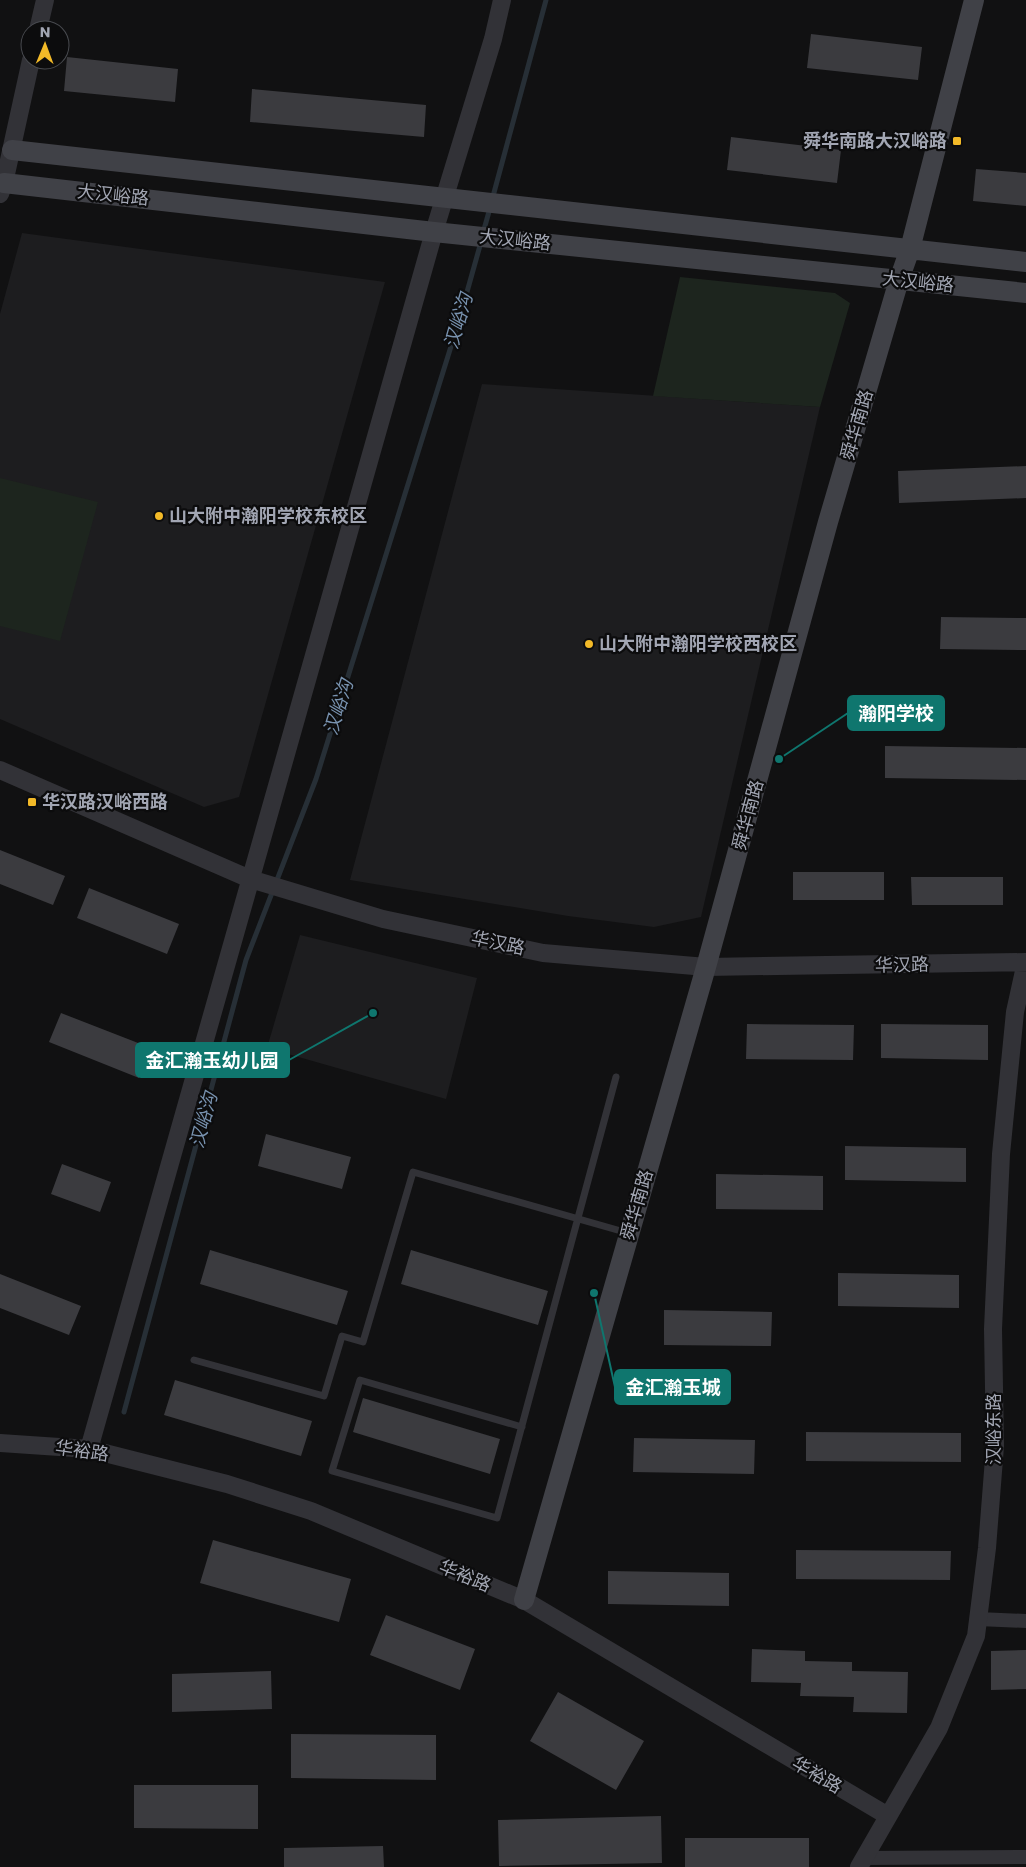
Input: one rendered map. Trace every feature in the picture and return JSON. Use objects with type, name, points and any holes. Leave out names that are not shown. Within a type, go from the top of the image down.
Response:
[{"type":"main road","name":"舜华南路","points":[[524,1600],[706,967],[828,522],[899,280],[910,249],[974,0]]},
{"type":"main road","name":"大汉峪路","points":[[12,150],[1026,262]]},
{"type":"main road","name":"大汉峪路","points":[[2,188],[1026,294]]},
{"type":"street","points":[[40,20],[45,0]]},
{"type":"street","points":[[89,1449],[434,232],[493,39],[502,0]]},
{"type":"street","points":[[2,188],[29,70]]},
{"type":"street","name":"华汉路","points":[[0,770],[250,879],[383,919],[543,953],[706,967],[1026,962]]},
{"type":"street","name":"汉峪东路","points":[[862,1862],[938,1728],[976,1636],[987,1548],[996,1446],[993,1329],[1001,1154],[1026,962]]},
{"type":"street","name":"华裕路","points":[[0,1444],[89,1449],[227,1484],[311,1511],[524,1600],[888,1816]]},
{"type":"street","points":[[978,1619],[1026,1621]]},
{"type":"street","points":[[862,1862],[1026,1856]]},
{"type":"lane","points":[[522,1427],[360,1380],[332,1470],[497,1518],[522,1427],[616,1077]]},
{"type":"lane","points":[[194,1360],[324,1396],[342,1336],[363,1342],[413,1172],[628,1233]]},
{"type":"shaded area","name":"山大附中瀚阳学校东校区","points":[[22,233],[385,282],[239,797],[204,807],[0,719],[0,314]]},
{"type":"shaded area","points":[[680,277],[835,293],[850,303],[820,407],[653,396]]},
{"type":"shaded area","name":"山大附中瀚阳学校西校区","points":[[482,384],[820,407],[701,917],[654,927],[568,916],[350,880]]},
{"type":"shaded area","points":[[0,478],[98,502],[60,641],[0,626]]},
{"type":"shaded area","points":[[300,935],[477,978],[446,1099],[267,1048]]},
{"type":"building","points":[[811,34],[922,47],[918,80],[807,68]]},
{"type":"building","points":[[70,57],[178,69],[175,102],[64,91],[66,70],[70,70]]},
{"type":"building","points":[[252,89],[426,105],[424,137],[250,122]]},
{"type":"building","points":[[731,137],[841,150],[837,183],[727,170]]},
{"type":"building","points":[[976,169],[1026,173],[1026,206],[973,201]]},
{"type":"building","points":[[1026,466],[1026,498],[899,503],[898,471]]},
{"type":"building","points":[[941,617],[1026,618],[1026,650],[940,649]]},
{"type":"building","points":[[885,746],[1026,748],[1026,780],[885,778]]},
{"type":"building","points":[[0,850],[65,876],[53,905],[0,884]]},
{"type":"building","points":[[793,872],[884,872],[884,900],[793,900]]},
{"type":"building","points":[[911,877],[1003,877],[1003,905],[912,905]]},
{"type":"building","points":[[89,888],[179,924],[167,954],[77,918]]},
{"type":"building","points":[[61,1013],[151,1048],[139,1078],[49,1042]]},
{"type":"building","points":[[747,1024],[854,1025],[853,1060],[746,1059]]},
{"type":"building","points":[[881,1024],[988,1025],[988,1060],[881,1058]]},
{"type":"building","points":[[266,1134],[351,1157],[342,1189],[258,1166]]},
{"type":"building","points":[[845,1146],[966,1148],[966,1182],[845,1180]]},
{"type":"building","points":[[62,1164],[111,1182],[100,1212],[51,1194]]},
{"type":"building","points":[[716,1174],[823,1176],[823,1210],[716,1209]]},
{"type":"building","points":[[210,1250],[348,1291],[337,1325],[200,1284]]},
{"type":"building","points":[[411,1250],[548,1291],[538,1325],[401,1284]]},
{"type":"building","points":[[838,1273],[959,1275],[959,1308],[838,1306]]},
{"type":"building","points":[[0,1274],[81,1306],[69,1335],[0,1308]]},
{"type":"building","points":[[664,1310],[772,1312],[771,1346],[664,1345]]},
{"type":"building","points":[[175,1380],[312,1421],[301,1456],[164,1415]]},
{"type":"building","points":[[363,1398],[500,1439],[490,1474],[353,1432]]},
{"type":"building","points":[[806,1432],[961,1433],[961,1462],[806,1461]]},
{"type":"building","points":[[634,1438],[755,1440],[754,1474],[633,1472]]},
{"type":"building","points":[[213,1540],[351,1579],[339,1622],[200,1583]]},
{"type":"building","points":[[796,1550],[951,1551],[950,1580],[796,1579]]},
{"type":"building","points":[[608,1571],[729,1573],[729,1606],[608,1604]]},
{"type":"building","points":[[386,1615],[475,1649],[460,1690],[370,1655]]},
{"type":"building","points":[[752,1649],[805,1651],[805,1661],[852,1662],[852,1671],[908,1672],[907,1713],[853,1712],[854,1697],[800,1696],[801,1683],[751,1682]]},
{"type":"building","points":[[1026,1650],[1026,1689],[991,1690],[991,1651]]},
{"type":"building","points":[[271,1671],[272,1709],[172,1712],[172,1674]]},
{"type":"building","points":[[558,1692],[644,1741],[616,1790],[530,1741]]},
{"type":"building","points":[[291,1734],[436,1735],[436,1780],[291,1778]]},
{"type":"building","points":[[134,1785],[258,1785],[258,1829],[134,1828]]},
{"type":"building","points":[[661,1816],[662,1863],[499,1866],[498,1820]]},
{"type":"building","points":[[685,1838],[809,1838],[809,1867],[685,1867]]},
{"type":"building","points":[[383,1846],[384,1867],[284,1867],[284,1848]]},
{"type":"waterway","name":"汉峪沟","points":[[492,200],[546,0]]},
{"type":"waterway","name":"汉峪沟","points":[[483,233],[490,208]]},
{"type":"waterway","name":"汉峪沟","points":[[124,1412],[246,960],[316,779],[458,324],[481,242]]},
{"type":"place","name":"舜华南路大汉峪路","points":[[957,141]]},
{"type":"place","name":"山大附中瀚阳学校东校区","points":[[159,516]]},
{"type":"place","name":"山大附中瀚阳学校西校区","points":[[589,644]]},
{"type":"place","name":"瀚阳学校","points":[[779,759]]},
{"type":"place","name":"华汉路汉峪西路","points":[[32,802]]},
{"type":"place","name":"金汇瀚玉幼儿园","points":[[373,1013]]},
{"type":"place","name":"金汇瀚玉城","points":[[594,1293]]}]
